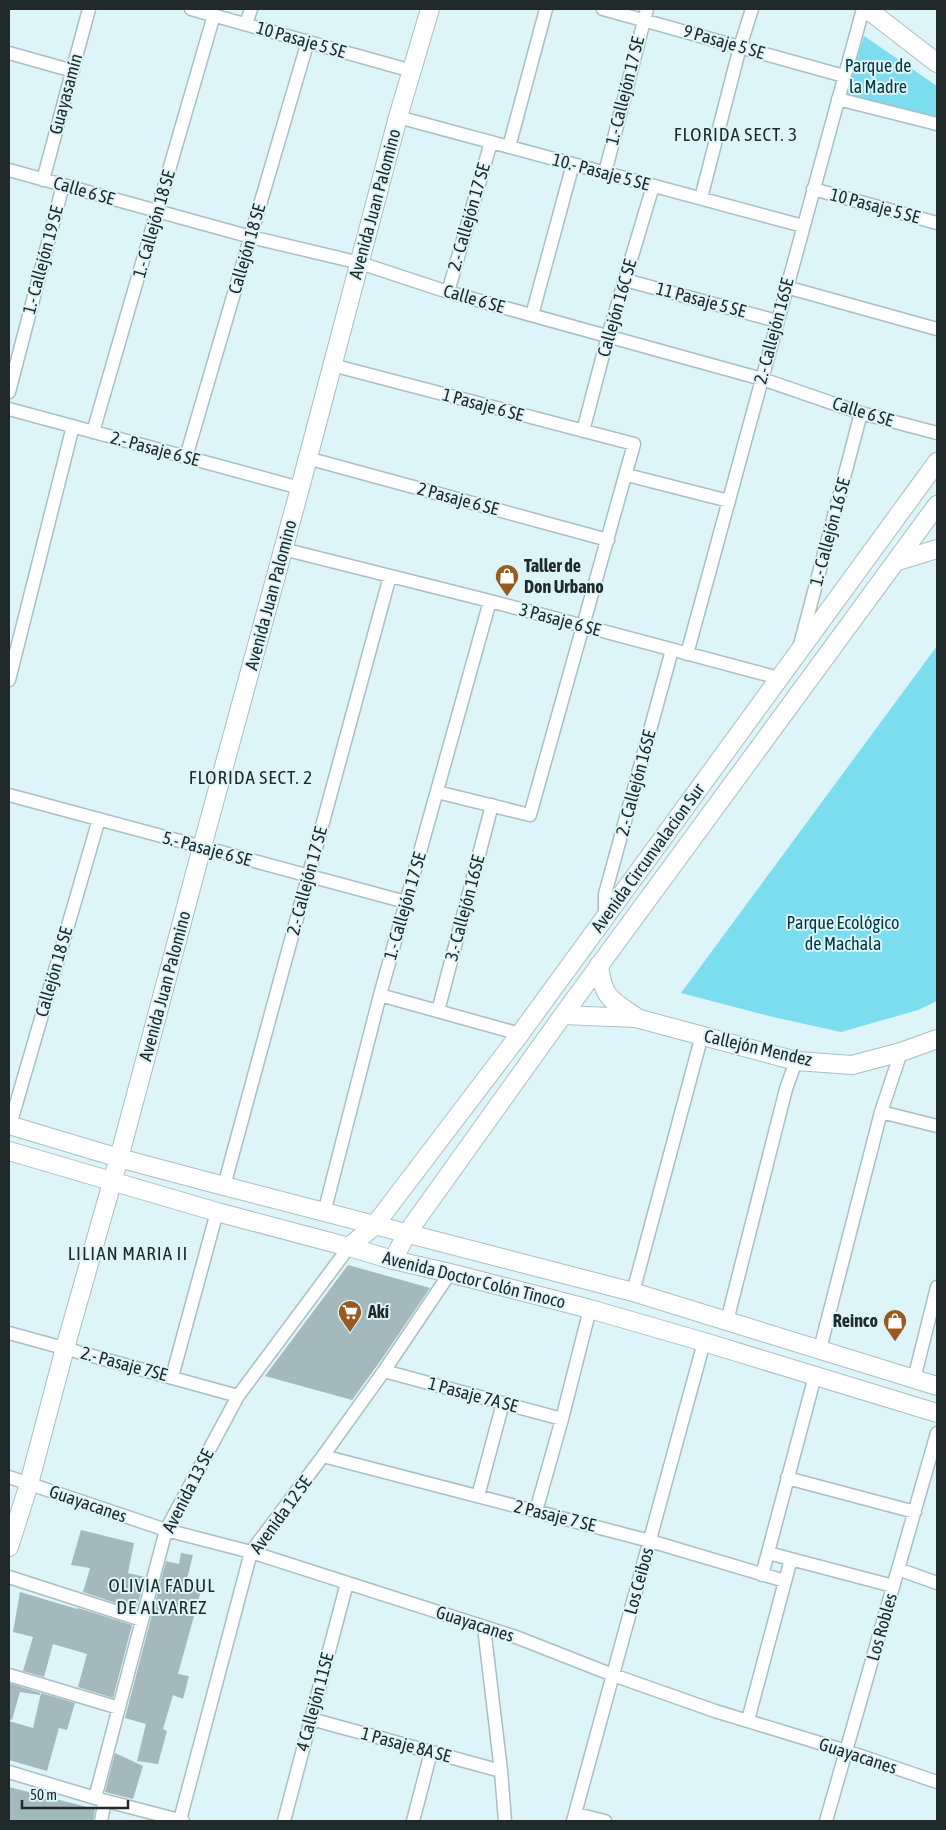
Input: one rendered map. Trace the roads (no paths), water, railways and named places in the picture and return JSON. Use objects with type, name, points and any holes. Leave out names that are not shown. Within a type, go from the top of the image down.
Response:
[{"type":"main road","name":"Avenida Juan Palomino","points":[[9,1547],[29,1484],[119,1158],[398,117],[430,9]]},
{"type":"main road","points":[[865,9],[937,62]]},
{"type":"main road","name":"Avenida Circunvalacion Sur","points":[[349,1247],[374,1226],[520,1034],[937,462]]},
{"type":"main road","name":"Avenida Circunvalacion Sur","points":[[393,1260],[407,1233],[563,1014],[937,505]]},
{"type":"main road","points":[[895,562],[937,549]]},
{"type":"main road","points":[[826,614],[847,628]]},
{"type":"main road","points":[[601,923],[616,941]]},
{"type":"main road","name":"Callejón Mendez","points":[[599,965],[604,992],[636,1018]]},
{"type":"main road","name":"Callejón Mendez","points":[[563,1014],[636,1018],[796,1061],[852,1065],[901,1052],[937,1039]]},
{"type":"main road","name":"Avenida Doctor Colón Tinoco","points":[[9,1125],[119,1158],[324,1213],[633,1292],[937,1386]]},
{"type":"main road","name":"Avenida Doctor Colón Tinoco","points":[[9,1151],[217,1212],[393,1260],[590,1309],[937,1413]]},
{"type":"street","name":"Guayasamín","points":[[43,180],[89,9]]},
{"type":"street","name":"10 Pasaje 5 SE","points":[[191,9],[412,71]]},
{"type":"street","points":[[246,24],[251,9]]},
{"type":"street","name":"2.- Callejón 17 SE","points":[[509,147],[546,9]]},
{"type":"street","name":"9 Pasaje 5 SE","points":[[603,9],[645,14],[740,47],[844,76]]},
{"type":"street","points":[[701,198],[740,47],[752,9]]},
{"type":"street","name":"2.- Callejón 16SE","points":[[688,654],[786,287],[844,76],[865,9]]},
{"type":"street","name":"1.- Callejón 17 SE","points":[[604,172],[645,14]]},
{"type":"street","name":"1.- Callejón 18 SE","points":[[94,432],[214,15]]},
{"type":"street","name":"Callejón 18 SE","points":[[186,458],[308,42]]},
{"type":"street","points":[[9,53],[73,71]]},
{"type":"street","points":[[838,98],[937,124]]},
{"type":"street","name":"10.- Pasaje 5 SE","points":[[398,117],[803,226]]},
{"type":"street","name":"2.- Callejón 17 SE","points":[[448,292],[490,142]]},
{"type":"street","points":[[532,315],[573,164]]},
{"type":"street","name":"Calle 6 SE","points":[[9,170],[250,237],[360,263],[448,292],[762,379],[861,413],[937,433]]},
{"type":"street","name":"1.- Callejón 19 SE","points":[[9,392],[63,185]]},
{"type":"street","name":"Callejón 16C SE","points":[[582,431],[653,186]]},
{"type":"street","name":"10 Pasaje 5 SE","points":[[813,189],[937,223]]},
{"type":"street","name":"11 Pasaje 5 SE","points":[[625,280],[777,321]]},
{"type":"street","points":[[786,287],[937,329]]},
{"type":"street","name":"1 Pasaje 6 SE","points":[[332,365],[634,444],[627,474]]},
{"type":"street","name":"2.- Pasaje 6 SE","points":[[9,409],[300,488]]},
{"type":"street","name":"1.- Callejón 16 SE","points":[[798,651],[861,413]]},
{"type":"street","points":[[9,680],[73,426]]},
{"type":"street","name":"2 Pasaje 6 SE","points":[[307,458],[608,540]]},
{"type":"street","points":[[437,792],[530,815],[582,626],[627,474],[729,501]]},
{"type":"street","name":"3 Pasaje 6 SE","points":[[283,549],[490,601],[779,678]]},
{"type":"street","name":"2.- Callejón 17 SE","points":[[224,1186],[390,576]]},
{"type":"street","name":"1.- Callejón 17 SE","points":[[324,1213],[380,995],[490,601]]},
{"type":"street","name":"2.- Callejón 16SE","points":[[601,923],[605,894],[672,650]]},
{"type":"street","name":"5.- Pasaje 6 SE","points":[[9,795],[406,902]]},
{"type":"street","name":"3.- Callejón 16SE","points":[[438,1011],[492,806]]},
{"type":"street","name":"Callejón 18 SE","points":[[9,1125],[99,819]]},
{"type":"street","points":[[380,995],[520,1034]]},
{"type":"street","points":[[633,1292],[702,1035]]},
{"type":"street","points":[[820,1349],[881,1112],[901,1052]]},
{"type":"street","points":[[727,1321],[786,1089],[796,1061]]},
{"type":"street","points":[[881,1112],[937,1126]]},
{"type":"street","points":[[172,1377],[217,1212]]},
{"type":"street","name":"Avenida 13 SE","points":[[101,1821],[100,1799],[119,1708],[166,1530],[238,1396],[349,1247]]},
{"type":"street","name":"Avenida 12 SE","points":[[181,1821],[251,1552],[384,1371],[450,1273]]},
{"type":"street","points":[[914,1379],[937,1287]]},
{"type":"street","points":[[536,1511],[590,1309]]},
{"type":"street","name":"2.- Pasaje 7SE","points":[[9,1333],[238,1396]]},
{"type":"street","name":"Los Ceibos","points":[[574,1817],[704,1342]]},
{"type":"street","name":"1 Pasaje 7A SE","points":[[384,1371],[562,1419]]},
{"type":"street","points":[[762,1575],[815,1376]]},
{"type":"street","points":[[478,1496],[503,1403]]},
{"type":"street","name":"Los Robles","points":[[826,1821],[937,1432]]},
{"type":"street","name":"2 Pasaje 7 SE","points":[[323,1456],[650,1540],[786,1581]]},
{"type":"street","name":"Guayacanes","points":[[9,1477],[166,1530],[251,1552],[484,1627],[613,1676],[937,1782]]},
{"type":"street","points":[[787,1478],[915,1512]]},
{"type":"street","points":[[768,1553],[893,1586]]},
{"type":"street","points":[[748,1720],[791,1559]]},
{"type":"street","points":[[898,1569],[937,1584]]},
{"type":"street","points":[[9,1577],[142,1620]]},
{"type":"street","name":"4 Callejón 11SE","points":[[284,1821],[347,1583]]},
{"type":"street","points":[[484,1627],[505,1821]]},
{"type":"street","points":[[9,1675],[119,1708]]},
{"type":"street","name":"1 Pasaje 8A SE","points":[[311,1719],[501,1771]]},
{"type":"street","points":[[413,1821],[431,1752]]},
{"type":"street","points":[[9,1772],[181,1821]]},
{"type":"street","points":[[574,1817],[605,1821]]},
{"type":"place","name":"Taller de Don Urbano","points":[[507,597]]},
{"type":"place","name":"Akí","points":[[350,1333]]},
{"type":"place","name":"Reinco","points":[[895,1342]]},
{"type":"district","name":"FLORIDA SECT. 3","points":[[736,134]]},
{"type":"district","name":"FLORIDA SECT. 2","points":[[251,777]]},
{"type":"district","name":"LILIAN MARIA II","points":[[128,1253]]},
{"type":"district","name":"OLIVIA FADUL DE ALVAREZ","points":[[162,1596]]},
{"type":"park label","name":"Parque de la Madre","points":[[878,76]]},
{"type":"park label","name":"Parque Ecológico de Machala","points":[[843,933]]}]
